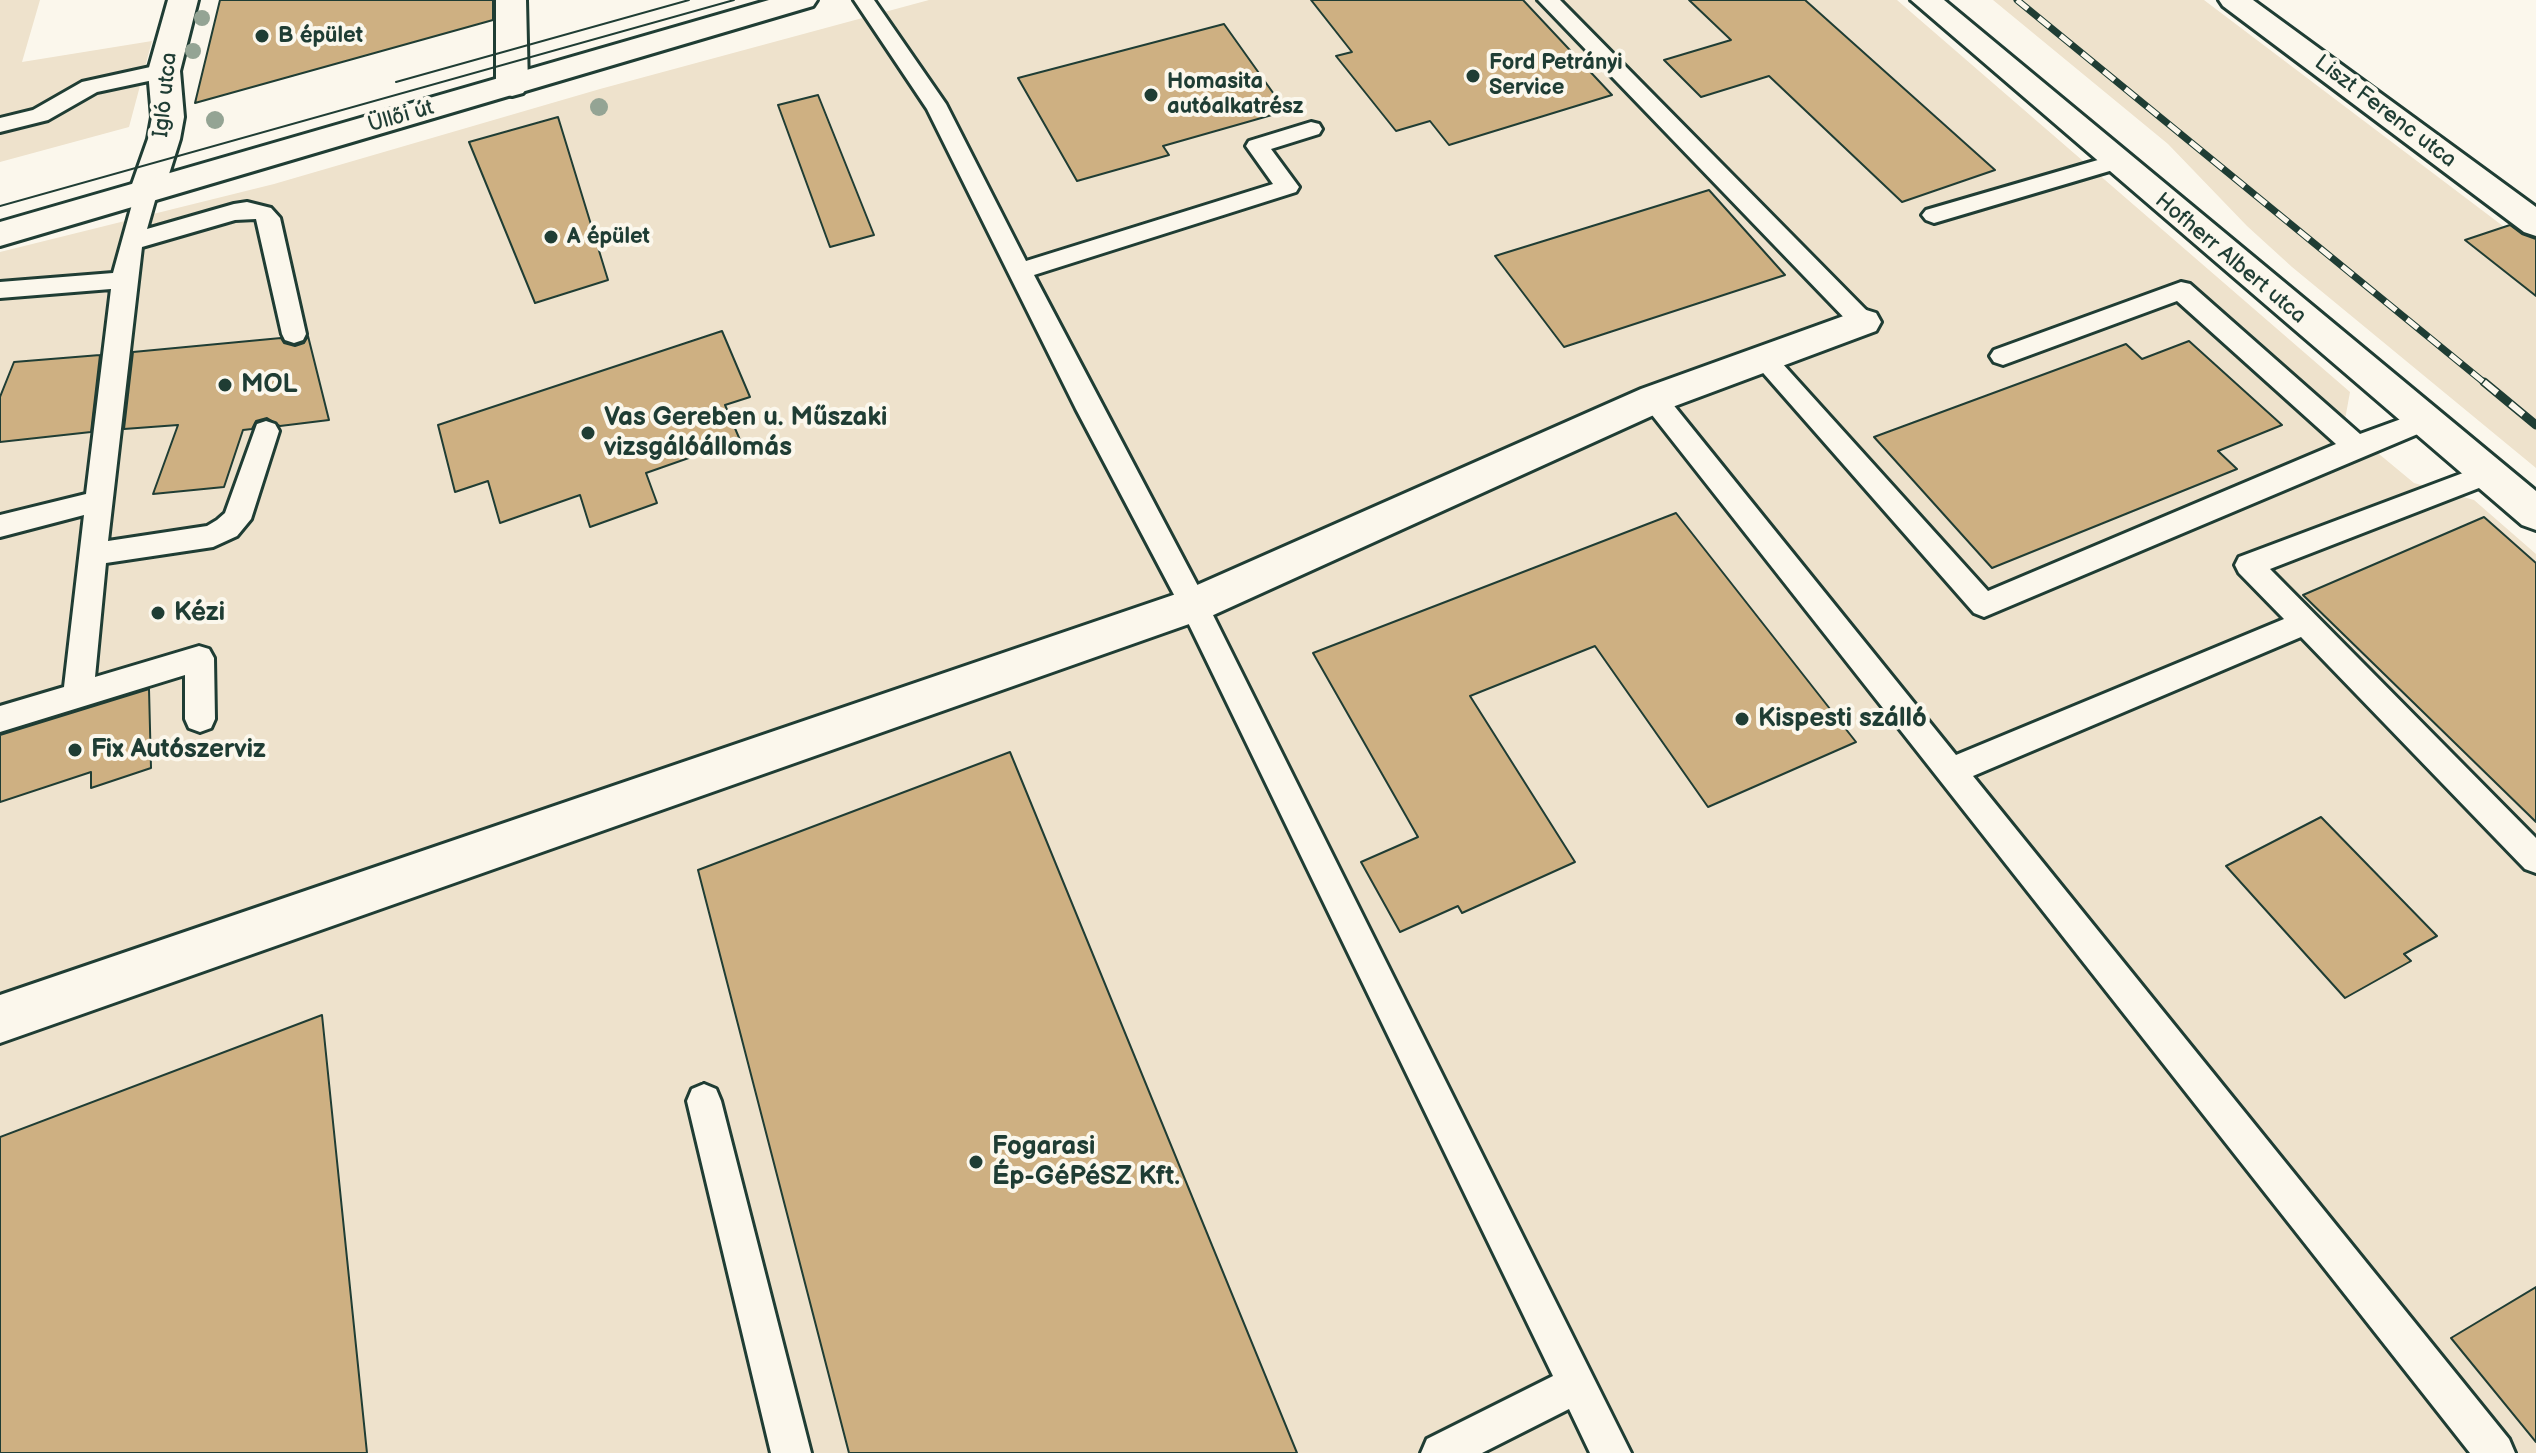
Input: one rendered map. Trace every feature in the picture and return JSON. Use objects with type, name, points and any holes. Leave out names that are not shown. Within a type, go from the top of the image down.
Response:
[{"type":"street","name":"Igló utca","points":[[147,190],[168,117],[164,71],[183,0]]},
{"type":"street","points":[[511,0],[512,86]]},
{"type":"street","name":"Üllői út","points":[[0,234],[802,0]]},
{"type":"street","name":"Hofherr Albert utca","points":[[1926,0],[2536,514]]},
{"type":"street","name":"Liszt Ferenc utca","points":[[2234,0],[2536,224]]},
{"type":"street","points":[[0,1019],[1194,605],[1654,399],[1863,322]]},
{"type":"lane","points":[[864,0],[938,109],[1194,605],[1611,1453]]},
{"type":"lane","points":[[1548,0],[1863,322]]},
{"type":"lane","points":[[0,125],[40,115],[90,87],[164,71]]},
{"type":"lane","points":[[1020,271],[1288,187],[1257,146],[1311,129]]},
{"type":"lane","points":[[1934,215],[2115,162]]},
{"type":"lane","points":[[78,695],[124,280],[131,242],[147,190]]},
{"type":"lane","points":[[131,242],[234,212],[247,210],[263,213],[268,218],[294,334]]},
{"type":"lane","points":[[0,290],[124,280]]},
{"type":"lane","points":[[2003,356],[2181,290],[2357,447]]},
{"type":"lane","points":[[1763,358],[1984,605],[2423,421]]},
{"type":"lane","points":[[1654,399],[2495,1453]]},
{"type":"lane","points":[[94,554],[213,536],[227,528],[237,519],[266,431]]},
{"type":"lane","points":[[2488,474],[2249,565],[2536,859]]},
{"type":"lane","points":[[0,526],[99,501]]},
{"type":"lane","points":[[1952,771],[2305,623]]},
{"type":"lane","points":[[0,719],[199,658],[200,719]]},
{"type":"lane","points":[[704,1101],[791,1453]]},
{"type":"lane","points":[[1441,1453],[1576,1385]]},
{"type":"shaded area","points":[[0,0],[40,0],[22,62],[152,41],[129,127],[0,162]]},
{"type":"shaded area","points":[[929,0],[1897,0],[2350,392],[2344,425],[2414,483],[2474,500],[2536,554],[2536,1453],[0,1453],[0,252],[274,184],[600,89]]},
{"type":"shaded area","points":[[1993,0],[2204,0],[2536,251],[2536,468],[2292,267],[2247,226],[2168,144]]},
{"type":"building","points":[[220,0],[493,0],[493,20],[195,103]]},
{"type":"building","name":"Ford Petrányi Service","points":[[1311,0],[1523,0],[1612,95],[1449,145],[1430,121],[1396,131],[1336,56],[1352,52]]},
{"type":"building","points":[[1689,0],[1805,0],[1995,170],[1902,202],[1769,76],[1701,97],[1664,60],[1731,40]]},
{"type":"building","name":"Homasita autóalkatrész","points":[[1224,24],[1286,111],[1163,146],[1169,155],[1077,181],[1018,78]]},
{"type":"building","points":[[818,95],[874,235],[830,247],[778,105]]},
{"type":"building","name":"A épület","points":[[558,117],[608,280],[535,303],[469,142]]},
{"type":"building","points":[[1709,190],[1785,275],[1564,347],[1495,256]]},
{"type":"building","points":[[2510,225],[2536,239],[2536,296],[2465,240]]},
{"type":"building","name":"Vas Gereben u. Műszaki vizsgálóállomás","points":[[722,331],[750,397],[725,405],[740,440],[646,473],[657,503],[590,527],[580,495],[500,523],[488,481],[455,492],[438,425]]},
{"type":"building","points":[[308,336],[329,420],[280,426],[267,418],[256,421],[252,429],[243,430],[224,487],[153,494],[178,425],[124,429],[133,352],[281,338],[284,343],[295,346],[304,343]]},
{"type":"building","points":[[2189,341],[2282,425],[2218,451],[2237,469],[1992,568],[1874,437],[2126,344],[2142,359]]},
{"type":"building","points":[[100,355],[91,432],[0,442],[0,397],[14,362]]},
{"type":"building","name":"Kispesti szálló","points":[[1676,513],[1856,742],[1708,807],[1595,646],[1470,696],[1575,862],[1462,913],[1458,906],[1400,932],[1361,862],[1418,837],[1313,653]]},
{"type":"building","points":[[2484,517],[2536,563],[2536,822],[2303,595]]},
{"type":"building","name":"Fix Autószerviz","points":[[149,689],[151,768],[91,788],[91,772],[0,802],[0,735]]},
{"type":"building","name":"Fogarasi Ép-GéPéSZ Kft.","points":[[1010,752],[1297,1453],[849,1453],[698,870]]},
{"type":"building","points":[[2321,817],[2437,936],[2404,954],[2411,961],[2345,998],[2226,866]]},
{"type":"building","points":[[322,1015],[367,1453],[0,1453],[0,1137]]},
{"type":"building","points":[[2536,1287],[2536,1442],[2451,1338]]},
{"type":"tram line","points":[[396,82],[689,0]]},
{"type":"tram line","points":[[0,206],[734,0]]},
{"type":"railway","points":[[2017,0],[2486,384]]},
{"type":"railway","points":[[2484,382],[2536,425]]},
{"type":"place","name":"B épület","points":[[262,36]]},
{"type":"place","name":"Ford Petrányi Service","points":[[1473,76]]},
{"type":"place","name":"Homasita autóalkatrész","points":[[1151,95]]},
{"type":"place","name":"A épület","points":[[551,237]]},
{"type":"place","name":"MOL","points":[[225,385]]},
{"type":"place","name":"Vas Gereben u. Műszaki vizsgálóállomás","points":[[588,433]]},
{"type":"place","name":"Kézi","points":[[158,613]]},
{"type":"place","name":"Kispesti szálló","points":[[1742,719]]},
{"type":"place","name":"Fix Autószerviz","points":[[75,750]]},
{"type":"place","name":"Fogarasi Ép-GéPéSZ Kft.","points":[[976,1162]]}]
